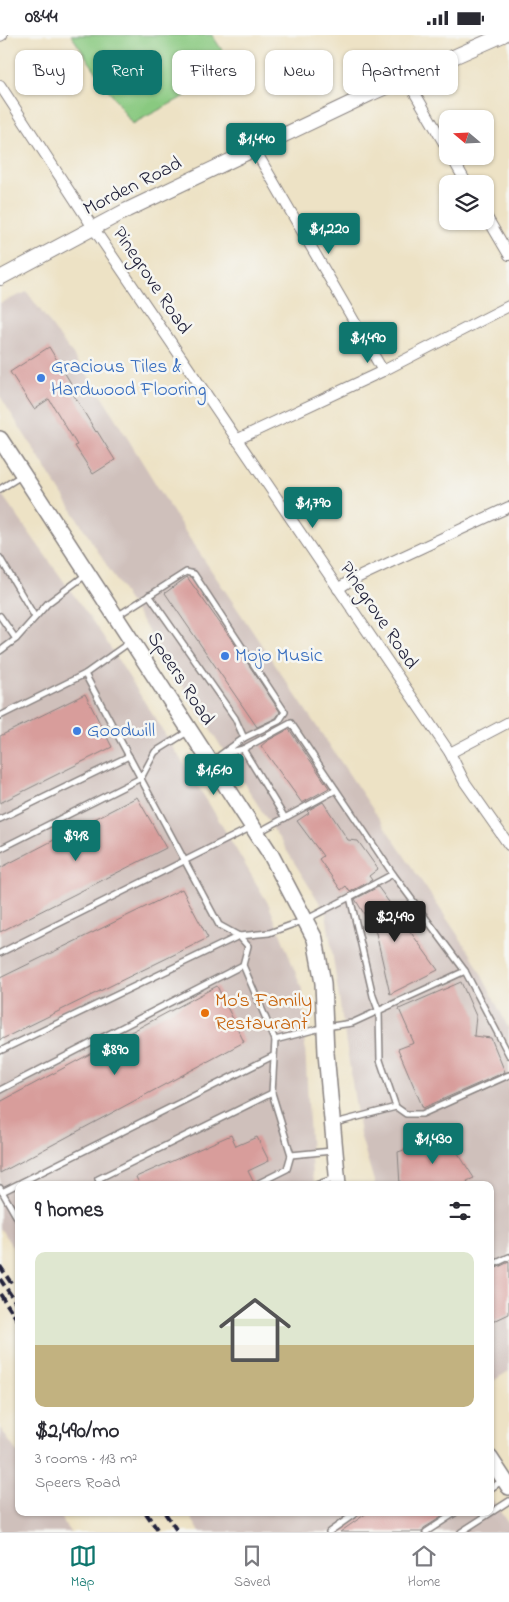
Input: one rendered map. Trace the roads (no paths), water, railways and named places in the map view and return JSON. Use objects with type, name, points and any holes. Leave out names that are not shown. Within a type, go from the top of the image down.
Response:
[{"type":"main road","name":"Speers Road","points":[[0,441],[190,731],[215,758],[271,855],[315,939],[322,983],[338,1181]]},
{"type":"main road","points":[[494,1464],[507,1484]]},
{"type":"street","name":"Morden Road","points":[[458,55],[503,35]]},
{"type":"street","name":"Pinegrove Road","points":[[0,85],[236,440],[450,753],[464,781],[509,845]]},
{"type":"street","name":"Morden Road","points":[[0,278],[127,210],[366,95]]},
{"type":"street","points":[[416,95],[439,135]]},
{"type":"street","points":[[254,150],[383,371]]},
{"type":"street","points":[[494,229],[509,255]]},
{"type":"street","points":[[236,440],[383,371],[509,306]]},
{"type":"street","points":[[338,589],[348,582],[509,507]]},
{"type":"street","points":[[450,753],[509,722]]},
{"type":"lane","points":[[0,489],[23,475]]},
{"type":"lane","points":[[0,558],[35,617]]},
{"type":"lane","points":[[115,617],[186,572],[194,574],[285,712],[279,721],[244,738],[215,758]]},
{"type":"lane","points":[[0,651],[16,639],[48,603],[87,574]]},
{"type":"lane","points":[[149,595],[235,718],[244,738]]},
{"type":"lane","points":[[0,616],[16,639]]},
{"type":"lane","points":[[0,716],[85,674],[131,641]]},
{"type":"lane","points":[[85,674],[219,925],[239,936],[248,945],[243,965],[274,1039],[272,1093],[292,1155],[287,1169],[263,1181]]},
{"type":"lane","points":[[215,758],[243,749],[291,723],[392,874],[465,971],[509,1055]]},
{"type":"lane","points":[[0,849],[141,778],[155,752],[190,731]]},
{"type":"lane","points":[[243,749],[285,818]]},
{"type":"lane","points":[[0,819],[129,756]]},
{"type":"lane","points":[[0,953],[186,861],[285,818],[336,790]]},
{"type":"lane","points":[[0,1051],[239,936],[269,933],[305,920],[392,874]]},
{"type":"lane","points":[[350,897],[373,996],[379,1012],[380,1060],[396,1107],[406,1114],[422,1114],[509,1075]]},
{"type":"lane","points":[[0,1089],[243,965]]},
{"type":"lane","points":[[274,1039],[325,1027],[352,1023],[465,971]]},
{"type":"lane","points":[[19,1181],[273,1056]]},
{"type":"lane","points":[[99,1181],[98,1179],[272,1093]]},
{"type":"lane","points":[[332,1124],[396,1107]]},
{"type":"lane","points":[[292,1155],[335,1151]]},
{"type":"lane","points":[[15,1183],[1,1190],[15,1214]]},
{"type":"lane","points":[[494,1264],[509,1257]]},
{"type":"lane","points":[[494,1488],[507,1484]]},
{"type":"lane","points":[[494,1511],[509,1501]]},
{"type":"lane","points":[[329,1532],[352,1516]]},
{"type":"lane","points":[[426,1532],[450,1516]]},
{"type":"lane","points":[[461,1532],[486,1516]]},
{"type":"railway","points":[[0,1266],[13,1286]]},
{"type":"railway","points":[[0,1279],[15,1301]]},
{"type":"railway","points":[[0,1294],[15,1316]]},
{"type":"railway","points":[[148,1516],[159,1532]]},
{"type":"railway","points":[[167,1516],[178,1532]]},
{"type":"place","name":"Gracious Tiles & Hardwood Flooring","points":[[41,378]]},
{"type":"place","name":"Mojo Music","points":[[225,656]]},
{"type":"place","name":"Goodwill","points":[[77,731]]},
{"type":"place","name":"Mo‘s Family Restaurant","points":[[205,1013]]}]
